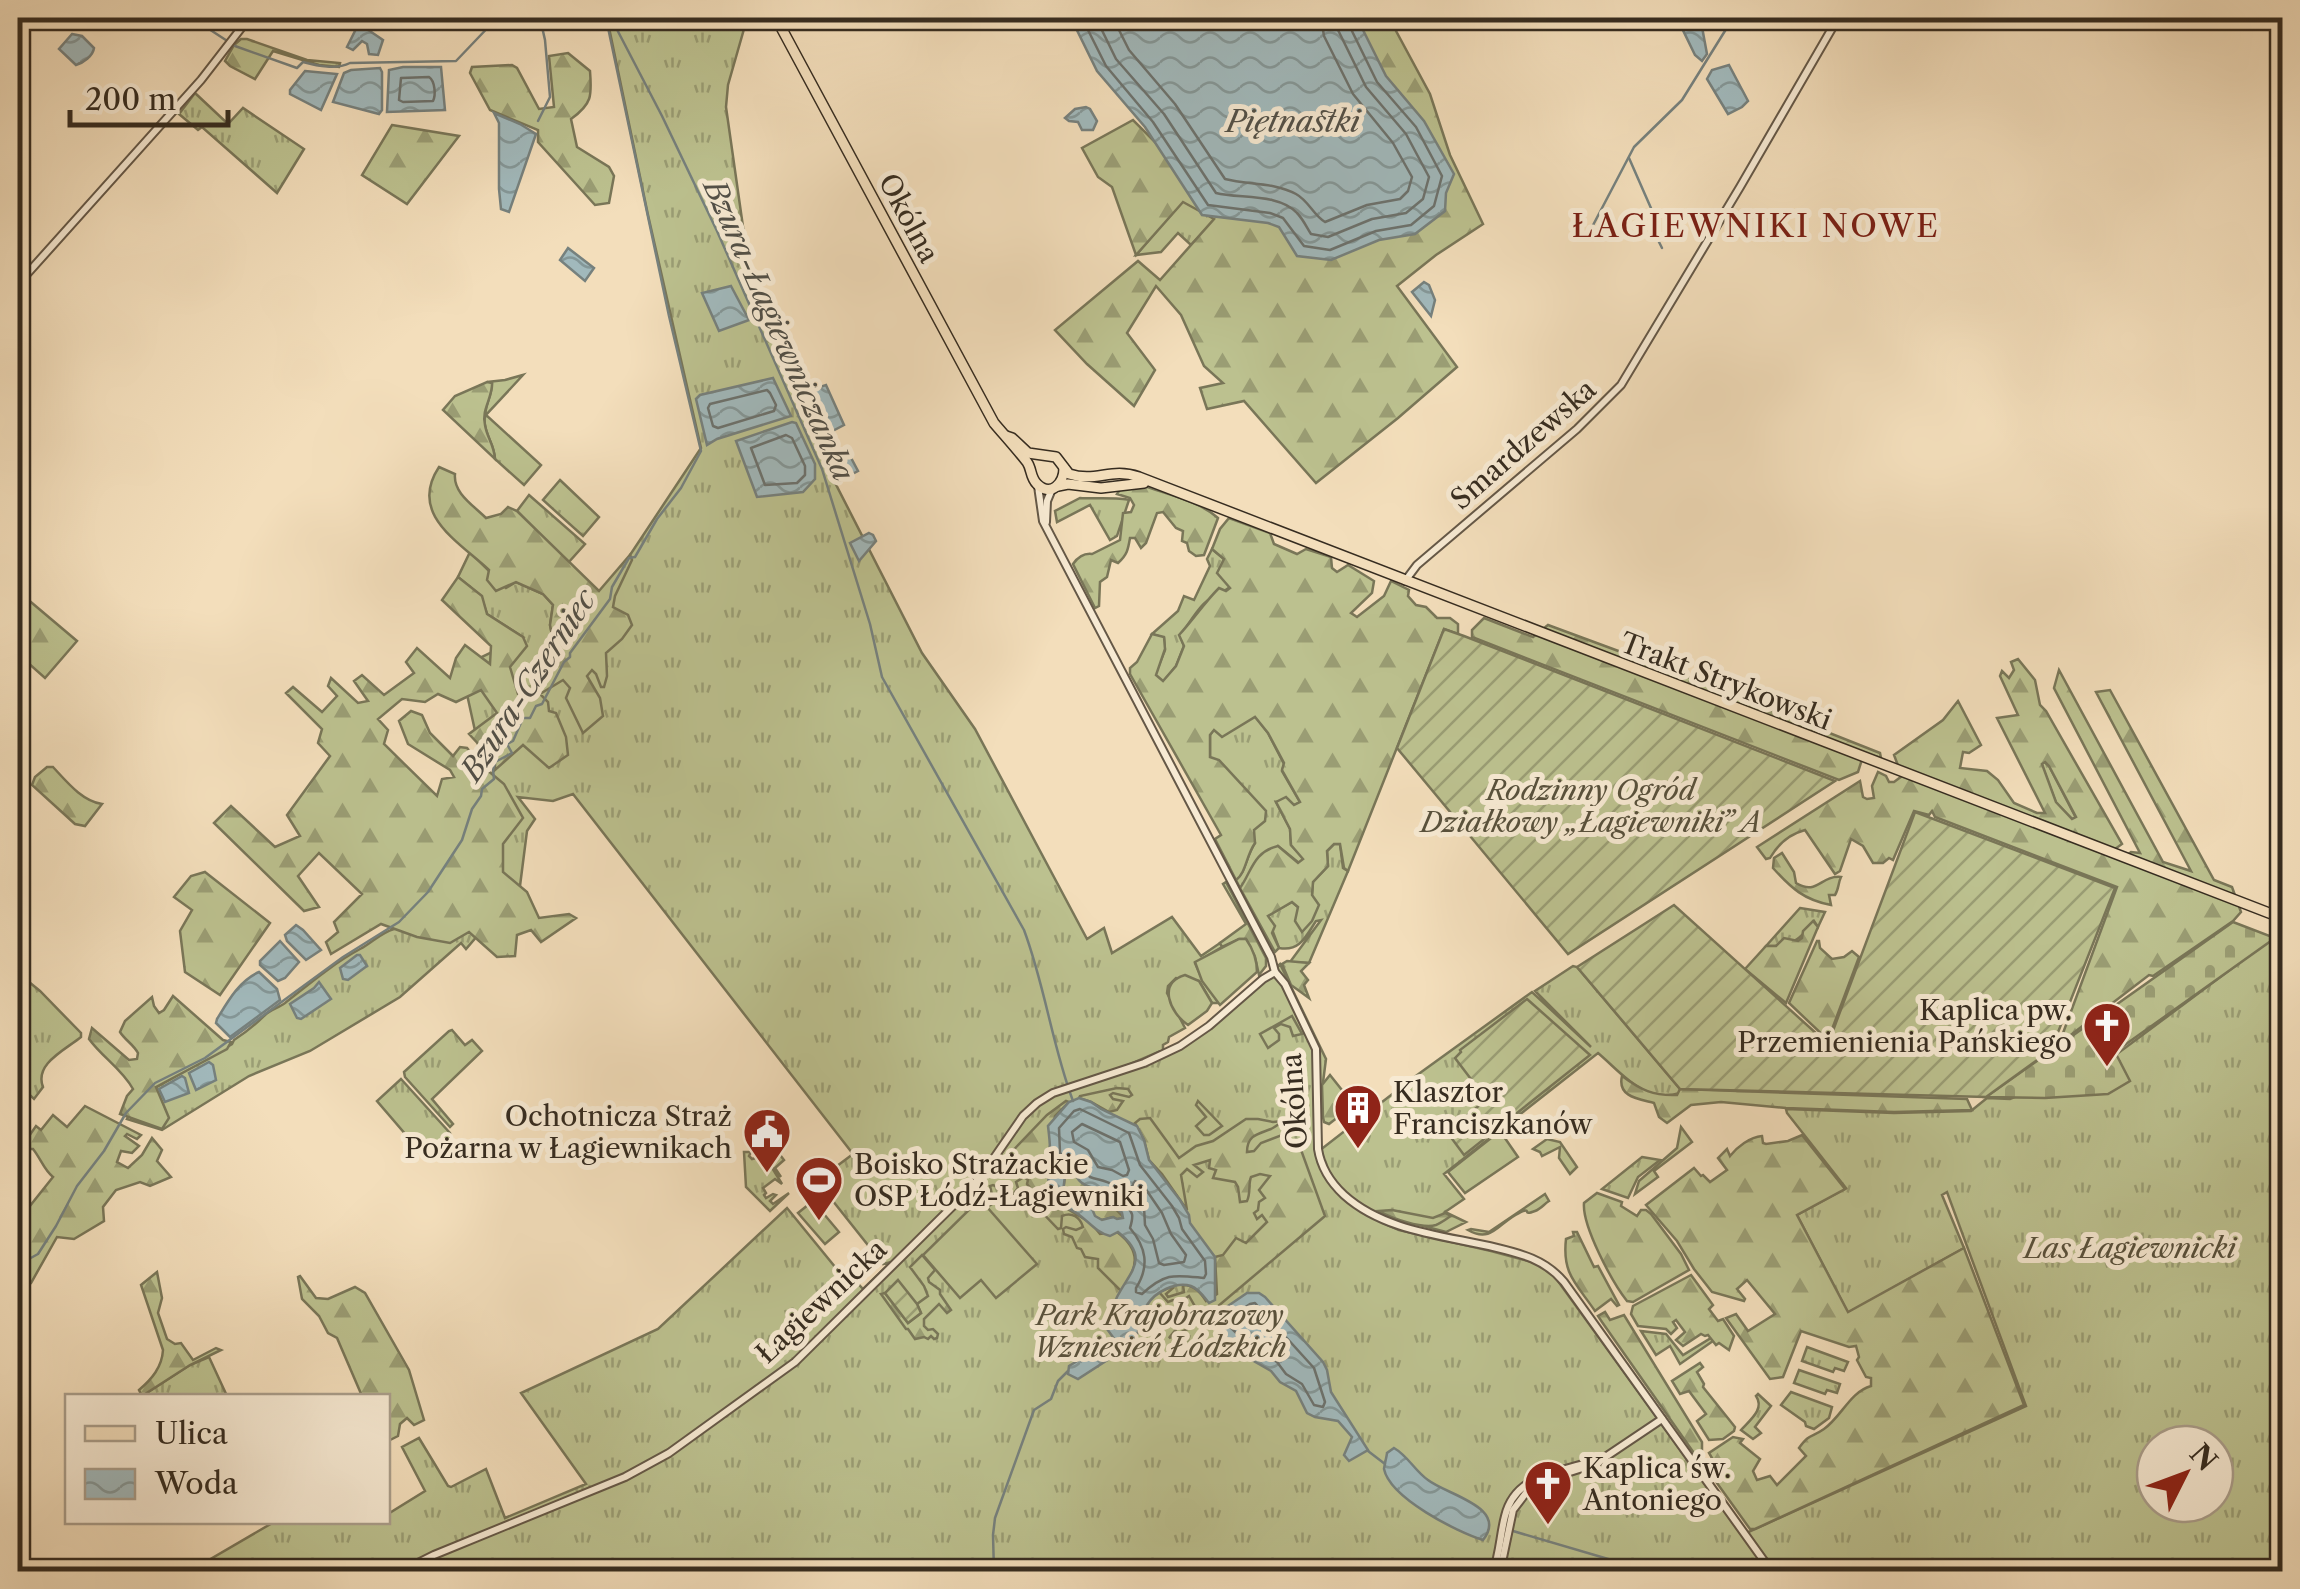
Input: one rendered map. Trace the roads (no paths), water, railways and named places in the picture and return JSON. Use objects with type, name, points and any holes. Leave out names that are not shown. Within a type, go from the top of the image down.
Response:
[{"type":"main road","name":"Okólna","points":[[776,18],[986,408],[1032,471]]},
{"type":"main road","name":"Okólna","points":[[1006,436],[1040,457]]},
{"type":"main road","points":[[1054,456],[1064,468],[1063,478],[1055,487],[1037,484],[1032,471],[1040,457],[1054,456]]},
{"type":"main road","name":"Trakt Strykowski","points":[[1064,468],[1069,474],[1084,478],[1122,472],[2282,918]]},
{"type":"main road","name":"Trakt Strykowski","points":[[1055,487],[1153,484]]},
{"type":"street","points":[[18,284],[201,80],[249,18]]},
{"type":"street","name":"Smardzewska","points":[[1405,581],[1417,565],[1577,430],[1621,386],[1838,18]]},
{"type":"street","name":"Okólna","points":[[1037,484],[1042,516],[1315,1044],[1318,1153],[1334,1185],[1358,1207],[1381,1220],[1522,1254],[1550,1268],[1772,1572]]},
{"type":"street","points":[[1046,524],[1047,501],[1055,487]]},
{"type":"street","name":"Łagiewnicka","points":[[400,1572],[637,1472],[670,1453],[807,1350],[966,1193],[1030,1108],[1043,1098],[1144,1063],[1180,1046],[1275,972]]},
{"type":"street","points":[[1496,1572],[1510,1519],[1522,1496],[1545,1480],[1585,1468],[1662,1419]]},
{"type":"water","name":"Piętnastki","points":[[1071,18],[1357,18],[1386,76],[1424,121],[1454,174],[1446,193],[1445,211],[1415,234],[1379,240],[1331,260],[1297,256],[1279,227],[1268,223],[1202,215],[1145,127],[1097,71]]},
{"type":"water","points":[[1688,18],[1704,20],[1707,54],[1702,61],[1679,22]]},
{"type":"water","points":[[361,25],[383,40],[378,55],[369,54],[362,41],[353,50],[347,47]]},
{"type":"water","points":[[72,34],[82,36],[94,48],[87,59],[76,65],[59,49]]},
{"type":"water","points":[[1729,65],[1748,101],[1728,114],[1707,79],[1712,70]]},
{"type":"water","points":[[441,67],[445,110],[387,112],[389,70]]},
{"type":"water","points":[[380,68],[379,114],[333,102],[344,73]]},
{"type":"water","points":[[305,71],[337,74],[321,110],[290,94]]},
{"type":"water","points":[[1086,107],[1097,121],[1093,130],[1082,130],[1078,122],[1065,118],[1075,109]]},
{"type":"water","points":[[494,113],[536,134],[509,212],[501,209],[499,123]]},
{"type":"water","points":[[568,248],[594,268],[585,281],[560,260]]},
{"type":"water","points":[[1424,282],[1435,300],[1431,316],[1412,292]]},
{"type":"water","points":[[731,286],[749,320],[719,331],[702,293]]},
{"type":"water","points":[[773,378],[791,416],[707,445],[696,399]]},
{"type":"water","points":[[826,385],[844,425],[817,439],[798,398]]},
{"type":"water","points":[[796,423],[815,464],[815,479],[803,492],[757,497],[736,441]]},
{"type":"water","points":[[849,454],[858,471],[835,483],[828,465]]},
{"type":"water","points":[[869,533],[876,541],[859,561],[850,543]]},
{"type":"water","points":[[296,925],[321,950],[306,960],[285,935]]},
{"type":"water","points":[[280,941],[299,962],[278,981],[260,961]]},
{"type":"water","points":[[357,955],[367,966],[348,980],[343,979],[340,968]]},
{"type":"water","points":[[259,972],[277,989],[280,1000],[230,1037],[216,1023],[217,1019],[240,986]]},
{"type":"water","points":[[319,982],[331,999],[297,1018],[290,1004]]},
{"type":"water","points":[[209,1062],[216,1080],[196,1090],[189,1073]]},
{"type":"water","points":[[182,1076],[189,1093],[165,1102],[159,1089]]},
{"type":"water","points":[[1079,1098],[1091,1102],[1137,1126],[1149,1160],[1180,1200],[1190,1223],[1215,1257],[1215,1300],[1209,1303],[1191,1286],[1166,1289],[1147,1305],[1137,1333],[1124,1346],[1107,1329],[1117,1297],[1135,1264],[1134,1249],[1118,1232],[1110,1236],[1101,1232],[1061,1204],[1049,1184],[1048,1126],[1069,1102]],"holes":[[[1066,1167],[1073,1167],[1079,1181],[1110,1196],[1110,1203],[1123,1218],[1102,1220],[1095,1216],[1090,1204],[1063,1192]]]},
{"type":"water","points":[[1247,1293],[1265,1297],[1323,1362],[1331,1392],[1368,1450],[1349,1461],[1344,1455],[1352,1437],[1338,1421],[1307,1413],[1296,1391],[1245,1356],[1219,1330],[1216,1324],[1222,1310]]},
{"type":"water","points":[[1098,1339],[1104,1339],[1112,1357],[1078,1379],[1068,1374],[1069,1366]]},
{"type":"water","points":[[1394,1448],[1428,1480],[1482,1510],[1489,1529],[1483,1540],[1442,1522],[1398,1491],[1384,1469],[1387,1453]]},
{"type":"waterway","points":[[192,18],[235,46],[297,68],[303,62],[333,67],[350,63],[456,61],[497,18]]},
{"type":"waterway","points":[[538,121],[550,97],[540,18]]},
{"type":"waterway","name":"Bzura-Czerniec","points":[[18,1265],[38,1254],[126,1113],[155,1083],[205,1058],[343,957],[399,922],[428,892],[462,840],[482,789],[494,779],[495,762],[512,753],[507,744],[513,741],[523,718],[530,718],[536,706],[542,704],[564,662],[610,599],[612,587],[629,558],[635,557],[701,451],[606,18]]},
{"type":"waterway","name":"Bzura-Łagiewniczanka","points":[[611,18],[717,231],[822,469],[870,624],[882,677],[1024,930],[1073,1101]]},
{"type":"waterway","points":[[1591,229],[1634,147],[1682,100],[1733,18]]},
{"type":"waterway","points":[[1629,158],[1654,215],[1654,232],[1662,248]]},
{"type":"waterway","points":[[994,1572],[995,1518],[1034,1410],[1051,1399],[1058,1381],[1068,1371]]},
{"type":"waterway","name":"Bzura-Łagiewniczanka","points":[[1368,1451],[1385,1464]]},
{"type":"waterway","name":"Bzura-Łagiewniczanka","points":[[1513,1531],[1615,1561],[1638,1572]]},
{"type":"place","name":"Kaplica pw. Przemienienia Pańskiego","points":[[2107,1068]]},
{"type":"place","name":"Klasztor Franciszkanów","points":[[1358,1150]]},
{"type":"place","name":"Ochotnicza Straż Pożarna w Łagiewnikach","points":[[767,1174]]},
{"type":"place","name":"Boisko Strażackie OSP Łódź-Łagiewniki","points":[[819,1222]]},
{"type":"place","name":"Kaplica św. Antoniego","points":[[1548,1526]]},
{"type":"district","name":"ŁAGIEWNIKI NOWE","points":[[1756,225]]},
{"type":"park label","name":"Rodzinny Ogród Działkowy „Łagiewniki” A","points":[[1591,806]]},
{"type":"park label","name":"Las Łagiewnicki","points":[[2130,1248]]},
{"type":"park label","name":"Park Krajobrazowy Wzniesień Łódzkich","points":[[1160,1331]]}]
